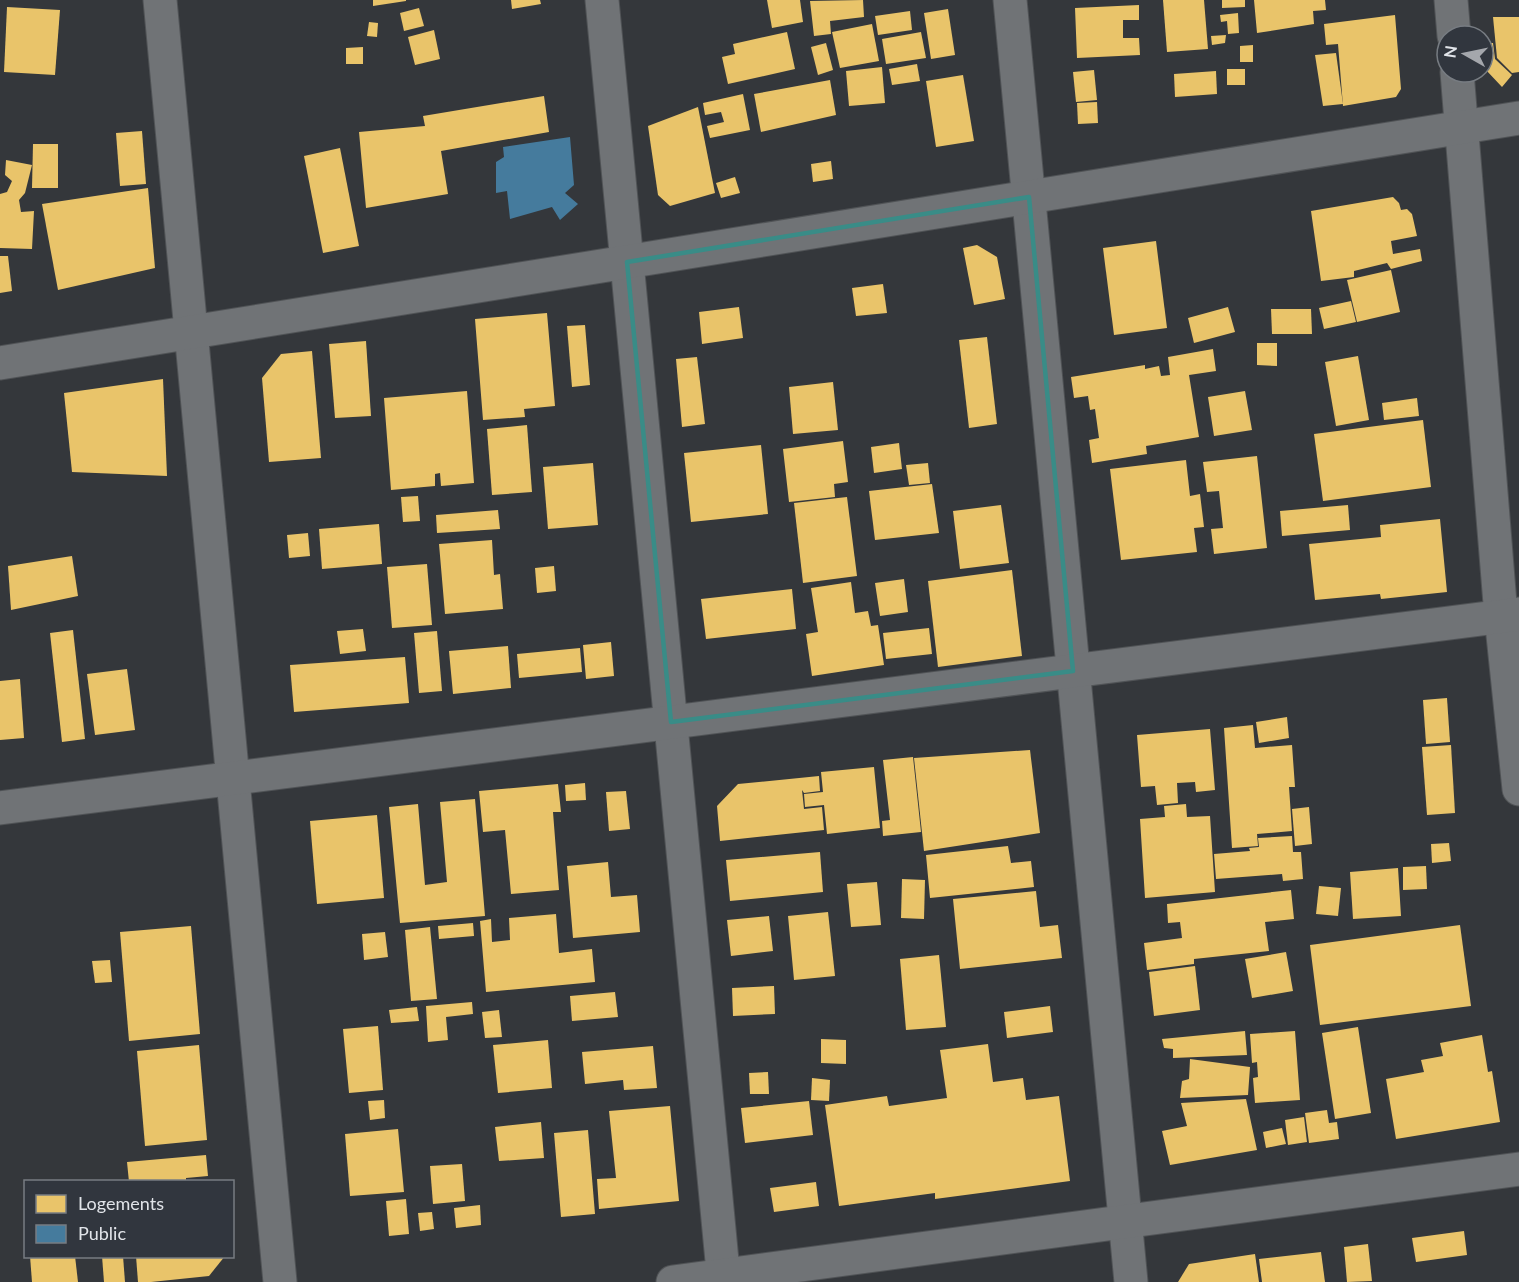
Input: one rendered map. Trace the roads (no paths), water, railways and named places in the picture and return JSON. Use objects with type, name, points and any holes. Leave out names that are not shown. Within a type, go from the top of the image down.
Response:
[{"type":"street","points":[[160,0],[280,1282]]},
{"type":"street","points":[[602,0],[724,1279]]},
{"type":"street","points":[[1010,0],[1131,1282]]},
{"type":"street","points":[[1451,0],[1453,24]]},
{"type":"street","points":[[1458,84],[1510,615],[1519,789]]},
{"type":"street","points":[[0,363],[1519,118]]},
{"type":"street","points":[[0,808],[1510,615]]},
{"type":"street","points":[[673,1282],[724,1279],[1126,1221],[1519,1168]]}]
